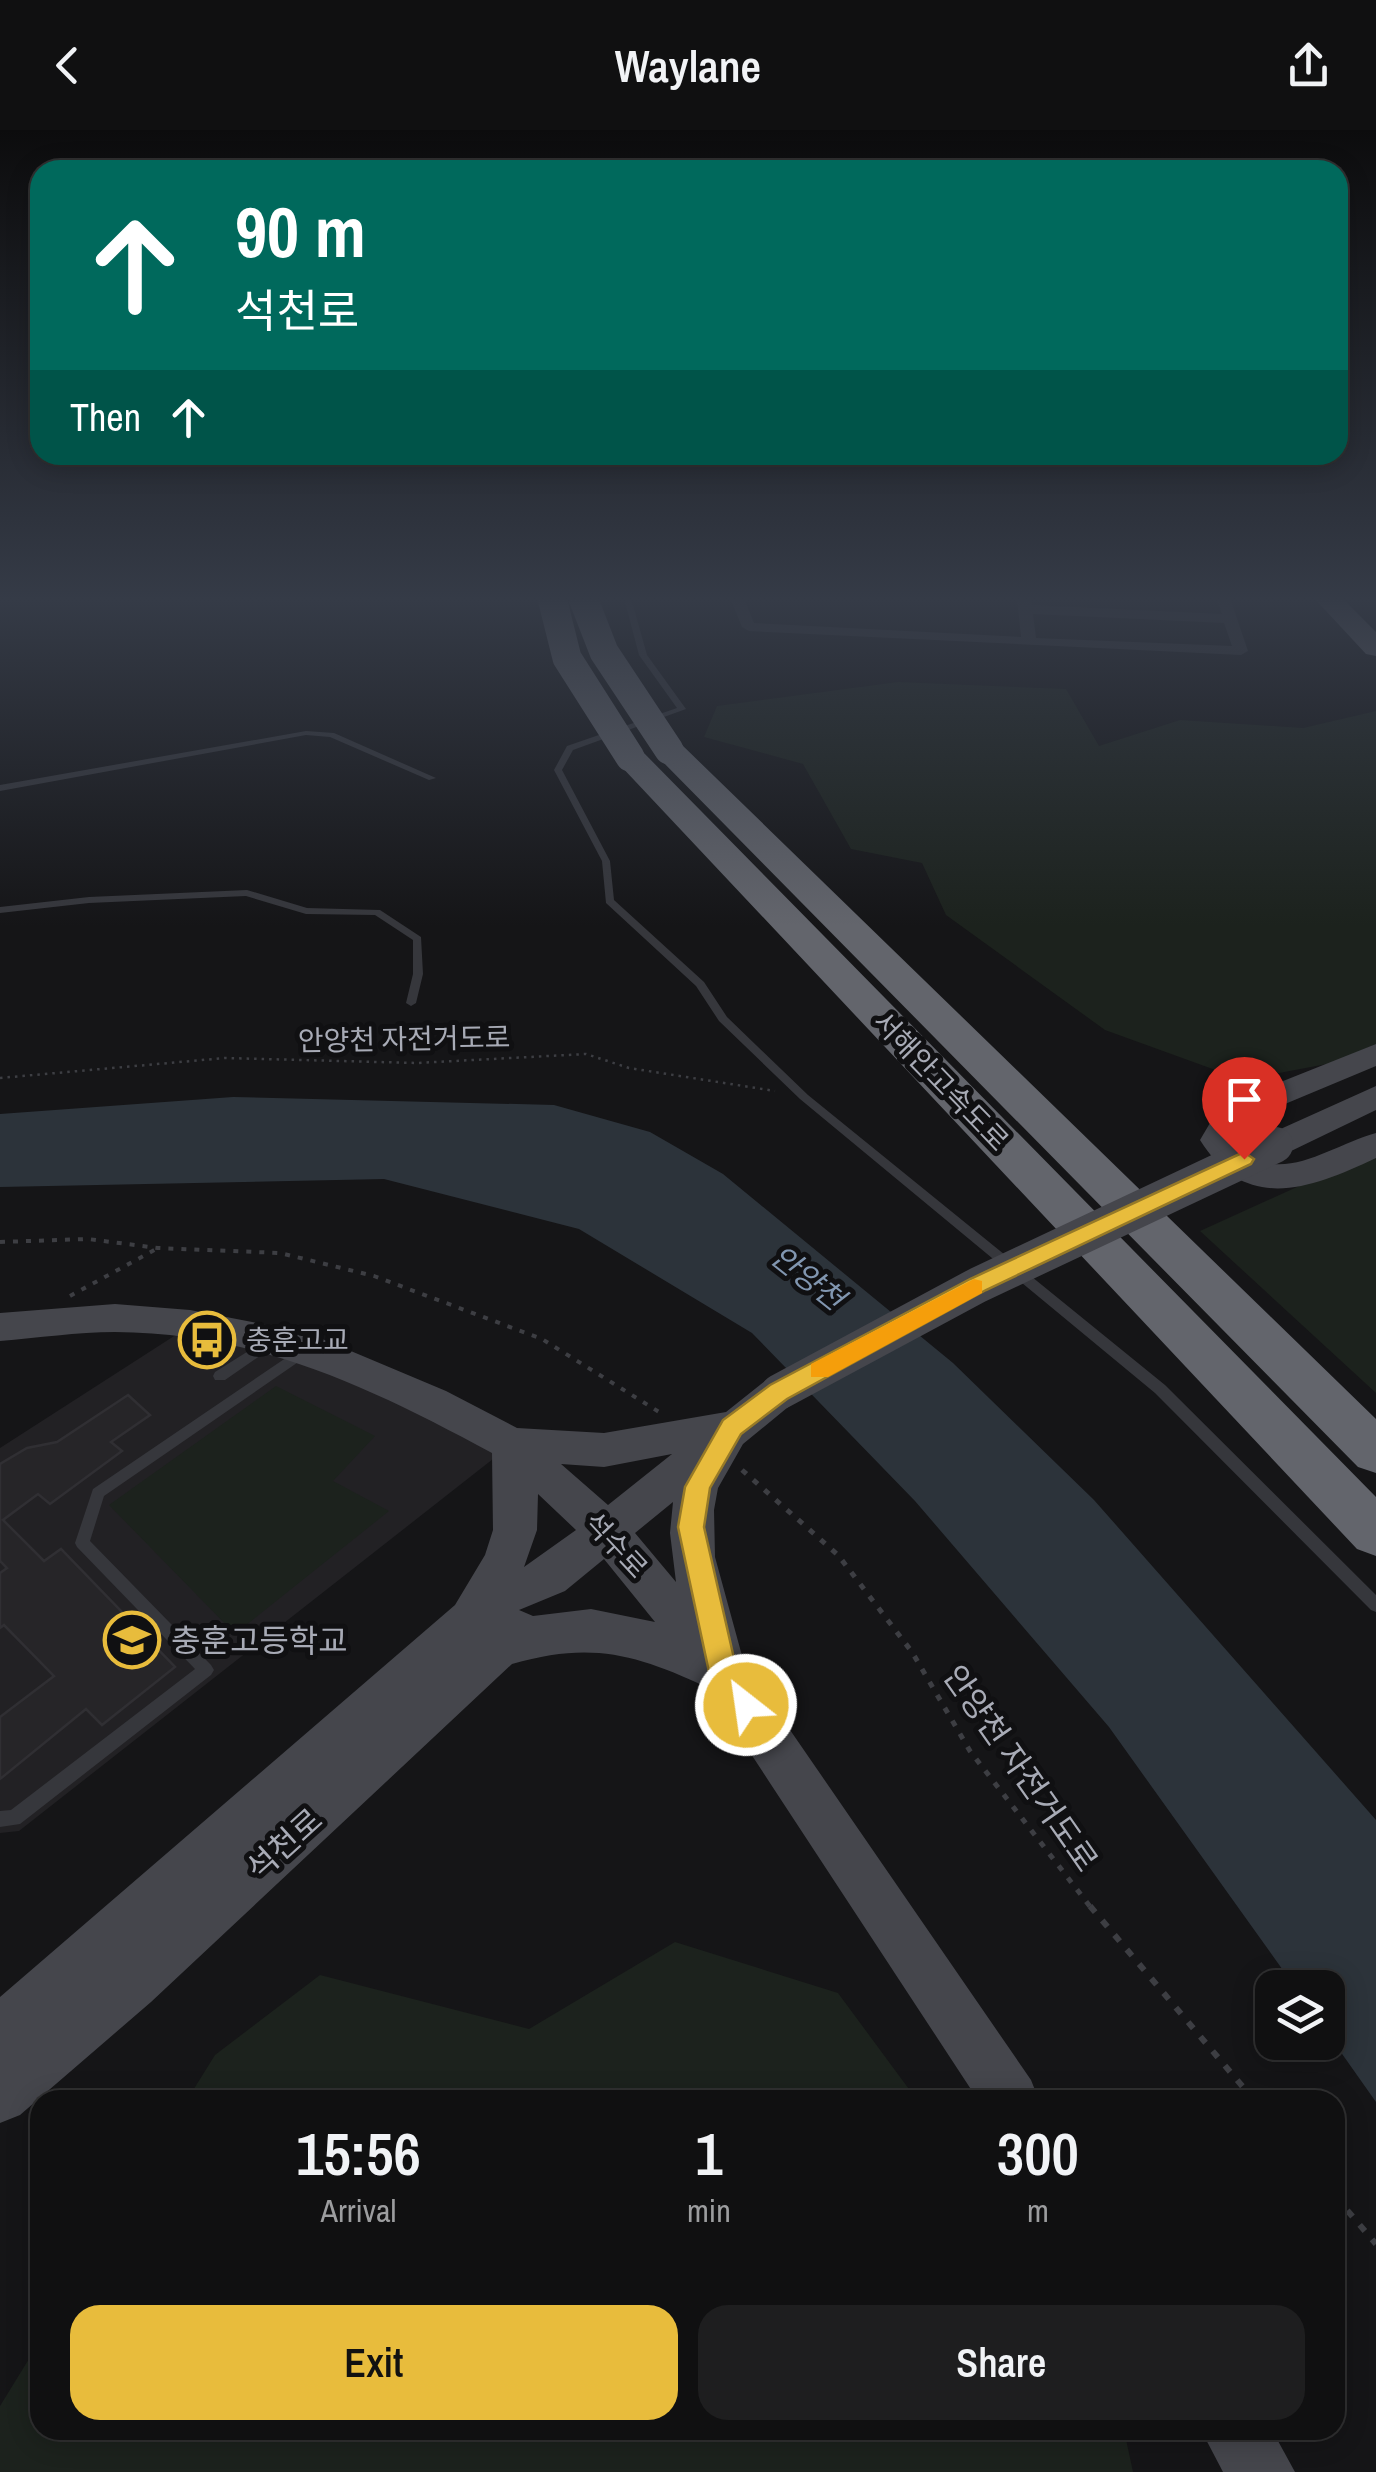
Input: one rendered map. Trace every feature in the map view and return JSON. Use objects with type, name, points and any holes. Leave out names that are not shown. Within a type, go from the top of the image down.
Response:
[{"type":"highway","name":"서해안고속도로","points":[[610,707],[1376,1533]]},
{"type":"highway","name":"서해안고속도로","points":[[629,707],[650,753],[1376,1452]]},
{"type":"street","points":[[1376,1054],[1232,1114],[1217,1140],[1223,1152],[1246,1169],[1284,1180],[1302,1178],[1376,1144]]},
{"type":"street","name":"석천로","points":[[0,2033],[484,1634],[523,1623],[549,1577],[778,1392],[978,1284],[1376,1097]]},
{"type":"street","name":"석수로","points":[[7,1327],[115,1318],[190,1324],[292,1343],[432,1402],[512,1444],[607,1530],[724,1672],[1004,2090]]},
{"type":"street","points":[[724,1672],[644,1636],[608,1628],[534,1636],[484,1634],[513,1549],[519,1491],[512,1444],[604,1450],[732,1427]]},
{"type":"street","points":[[724,1672],[691,1527],[698,1487],[732,1427]]},
{"type":"street","name":"석천로","points":[[0,2095],[132,1983],[484,1634]]},
{"type":"street","points":[[1240,2440],[1262,2472]]},
{"type":"lane","points":[[681,707],[570,748],[558,770],[606,861],[610,901],[700,984],[723,1019],[804,1097],[1160,1389],[1376,1605]]},
{"type":"lane","points":[[0,788],[306,732],[330,734],[432,778]]},
{"type":"lane","points":[[0,910],[89,900],[246,893],[306,911],[377,912],[418,939],[418,974],[411,1002]]},
{"type":"lane","points":[[220,1376],[292,1343]]},
{"type":"lane","points":[[0,1819],[14,1818],[206,1670],[82,1543],[98,1492],[292,1343]]},
{"type":"path","name":"안양천 자전거도로","points":[[0,1078],[225,1058],[417,1063],[586,1054],[630,1068],[804,1097]]},
{"type":"path","points":[[0,1242],[88,1240],[280,1254],[374,1276],[542,1339],[659,1412]]},
{"type":"path","points":[[7,1327],[158,1248]]},
{"type":"path","name":"안양천 자전거도로","points":[[742,1470],[838,1555],[912,1652],[970,1751],[1047,1856],[1246,2090]]},
{"type":"path","points":[[1345,2208],[1376,2244]]},
{"type":"shaded area","points":[[716,707],[1077,707],[1099,746],[1180,720],[1303,728],[1376,711],[1376,1044],[1332,1063],[1243,1080],[1105,1030],[946,915],[922,863],[851,849],[803,764],[704,737]]},
{"type":"shaded area","points":[[1376,1151],[1376,1393],[1200,1231]]},
{"type":"shaded area","name":"충훈고등학교","points":[[185,1329],[271,1344],[507,1448],[19,1831],[0,1833],[0,1448]]},
{"type":"shaded area","points":[[276,1386],[375,1436],[333,1481],[389,1511],[235,1634],[109,1505]]},
{"type":"shaded area","points":[[675,1942],[838,1993],[910,2090],[193,2090],[215,2055],[320,1975],[529,2029]]},
{"type":"shaded area","points":[[30,2357],[30,2440],[1126,2440],[1133,2472],[0,2472],[0,2406]]},
{"type":"water","name":"안양천","points":[[233,1097],[554,1105],[650,1132],[723,1174],[953,1363],[1094,1500],[1376,1820],[1376,2102],[1345,2058],[1345,1970],[1283,1970],[1109,1727],[915,1501],[752,1333],[579,1229],[384,1179],[0,1187],[0,1114]]},
{"type":"building","points":[[128,1395],[150,1415],[111,1442],[122,1451],[50,1504],[38,1494],[3,1520],[44,1561],[61,1549],[175,1667],[102,1725],[86,1709],[0,1779],[0,1717],[54,1676],[4,1625],[0,1628],[0,1573],[7,1568],[0,1561],[0,1464],[27,1448],[57,1442]]},
{"type":"slow traffic","points":[[819,1370],[974,1287]]},
{"type":"place","name":"충훈고교","points":[[207,1340]]},
{"type":"place","name":"충훈고등학교","points":[[132,1640]]},
{"type":"route","points":[[746,1705],[724,1672],[697,1569],[691,1527],[698,1487],[732,1427],[778,1392],[978,1284],[1244,1159]]}]
